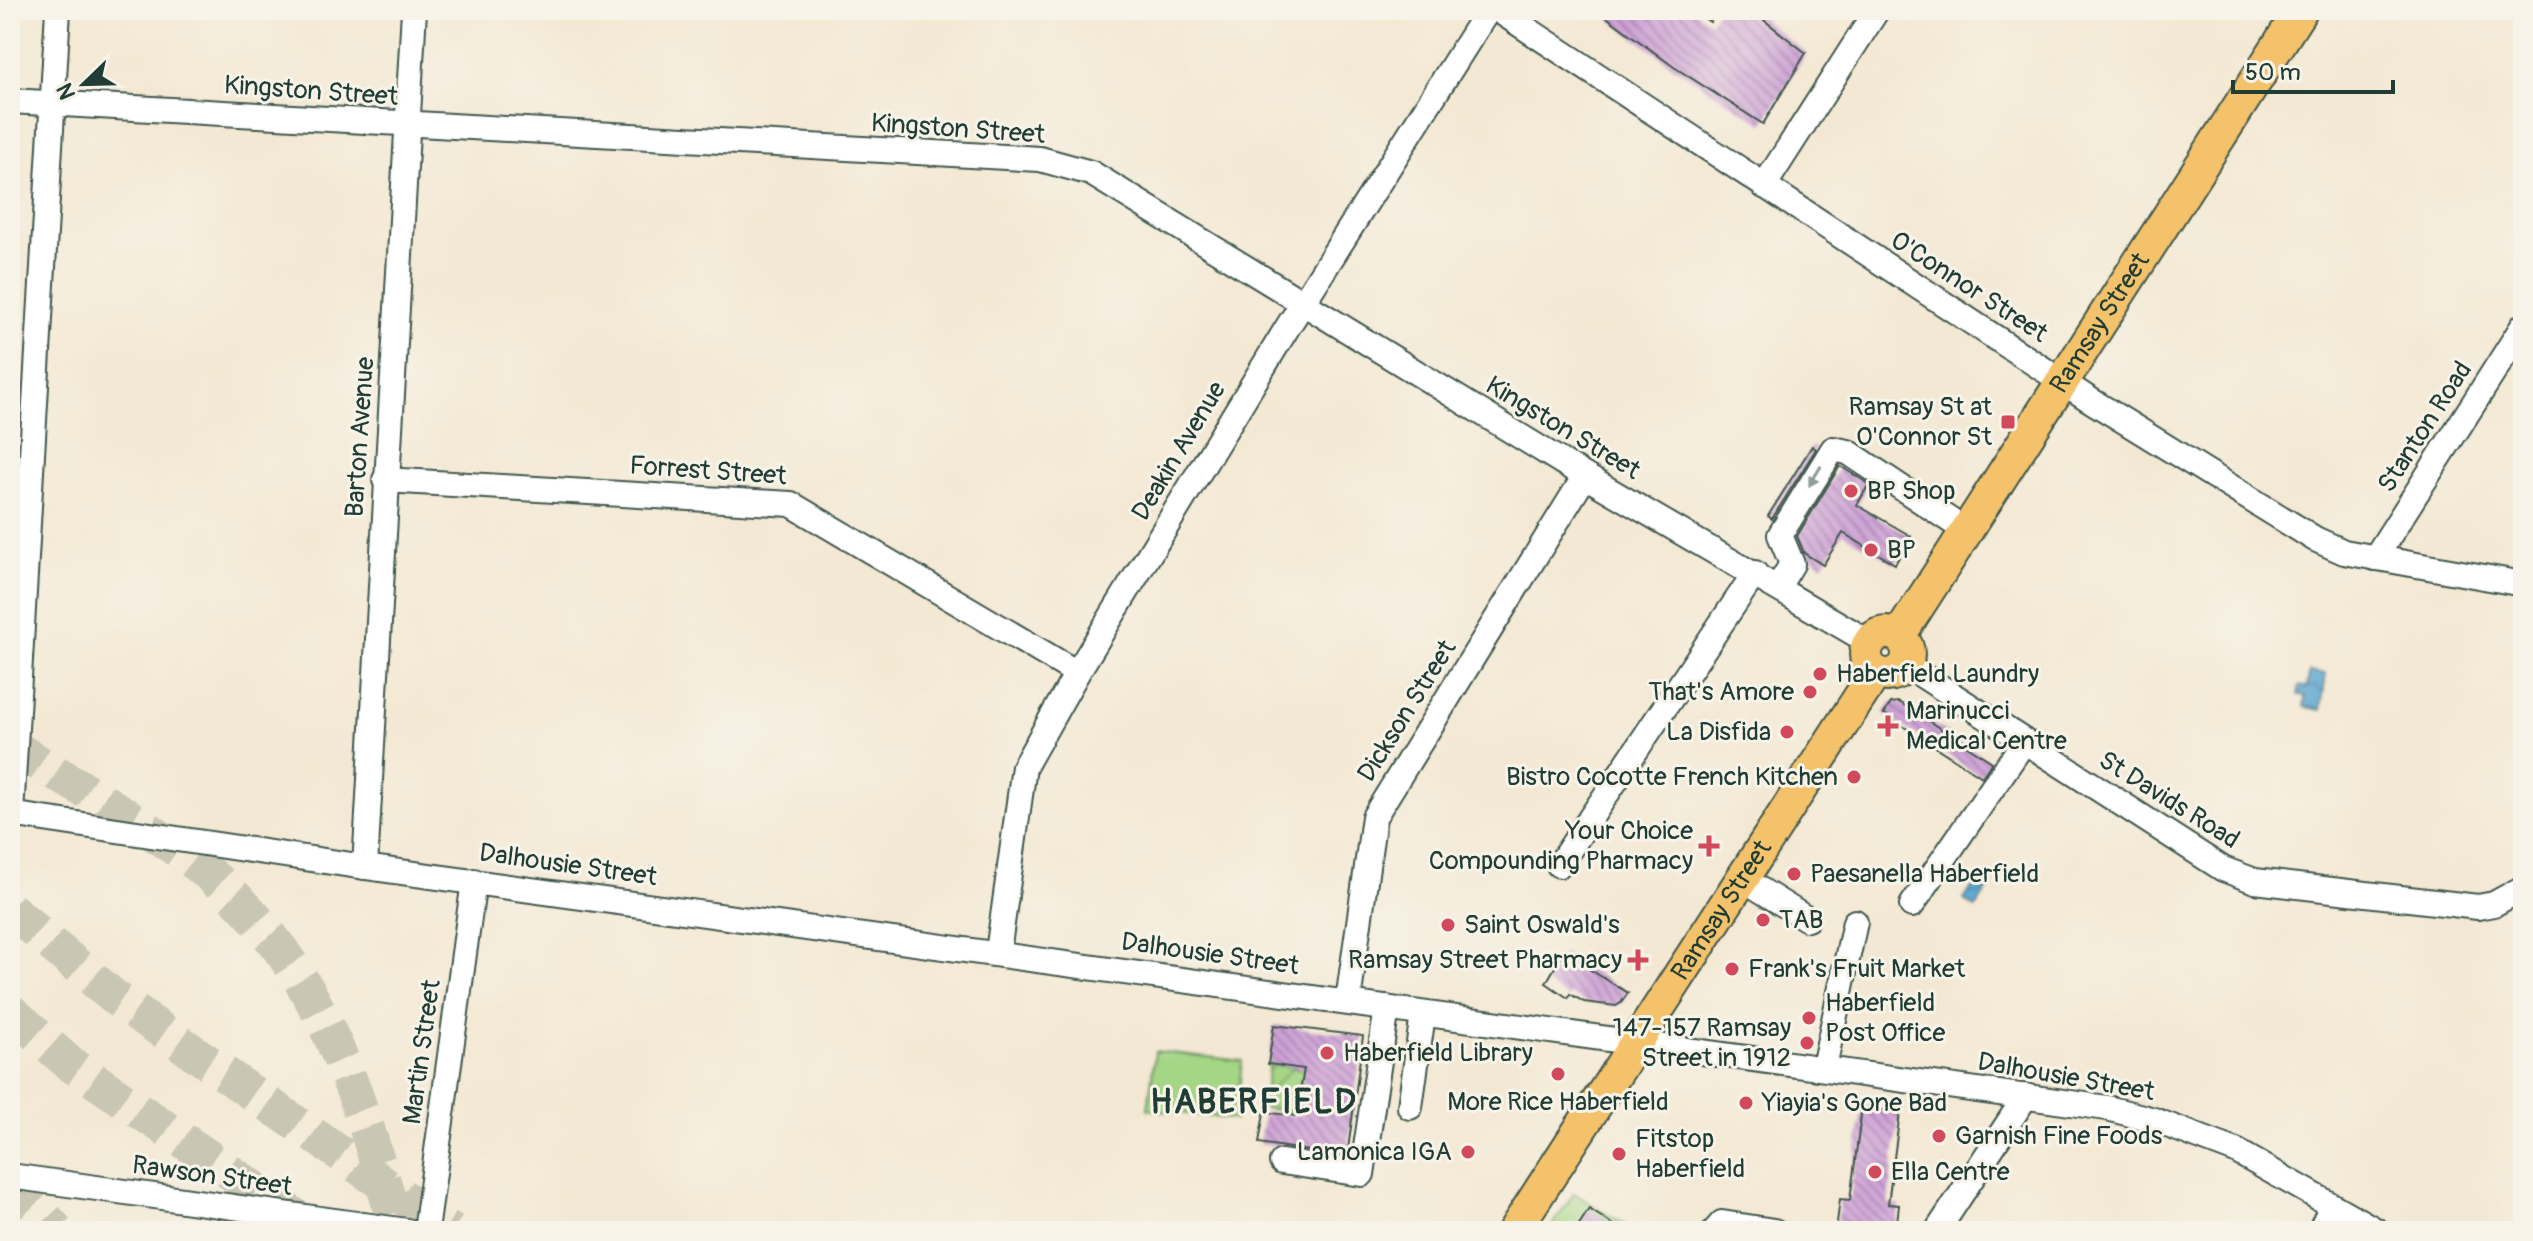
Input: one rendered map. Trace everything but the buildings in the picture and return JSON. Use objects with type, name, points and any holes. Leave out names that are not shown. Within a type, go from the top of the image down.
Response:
[{"type":"main road","name":"Ramsay Street","points":[[1514,1231],[2301,10]]},
{"type":"street","points":[[10,814],[58,10]]},
{"type":"street","name":"Barton Avenue","points":[[365,867],[414,10]]},
{"type":"street","name":"Deakin Avenue","points":[[998,952],[1024,767],[1077,673],[1304,302],[1488,10]]},
{"type":"street","name":"O'Connor Street","points":[[1498,10],[2062,382],[2315,539],[2344,552],[2523,584]]},
{"type":"street","points":[[1764,186],[1877,10]]},
{"type":"street","name":"Kingston Street","points":[[10,101],[1040,159],[1091,173],[1585,476],[1755,573],[1887,654]]},
{"type":"street","name":"Stanton Road","points":[[2375,558],[2523,326]]},
{"type":"street","points":[[1778,587],[1792,564],[1780,535],[1833,449],[1848,452],[1966,531]]},
{"type":"street","name":"Dickson Street","points":[[1348,1001],[1374,817],[1585,476]]},
{"type":"street","name":"Forrest Street","points":[[385,480],[791,504],[1077,673]]},
{"type":"street","points":[[1559,865],[1755,573]]},
{"type":"street","name":"St Davids Road","points":[[1887,654],[2223,869],[2255,881],[2478,907],[2494,904],[2523,888]]},
{"type":"street","points":[[1912,905],[2024,742]]},
{"type":"street","name":"Dalhousie Street","points":[[10,814],[365,867],[998,952],[2107,1108],[2201,1137],[2270,1170],[2331,1208],[2377,1231]]},
{"type":"street","points":[[1743,879],[1807,919]]},
{"type":"street","name":"Martin Street","points":[[426,1231],[474,881]]},
{"type":"street","points":[[1824,1067],[1855,922]]},
{"type":"street","points":[[1282,1162],[1362,1174],[1387,1008]]},
{"type":"street","points":[[1410,1107],[1423,1014]]},
{"type":"street","points":[[1937,1231],[2026,1096]]},
{"type":"street","name":"Rawson Street","points":[[10,1176],[407,1231]]},
{"type":"street","points":[[2320,1231],[2331,1208]]},
{"type":"street","points":[[1715,1231],[1722,1223],[1774,1231]]},
{"type":"green space","points":[[1155,1051],[1242,1061],[1236,1120],[1148,1109]]},
{"type":"green space","points":[[1269,1064],[1315,1071],[1309,1115],[1263,1108]]},
{"type":"green space","points":[[1574,1193],[1635,1231],[1549,1231]]},
{"type":"water","points":[[2309,672],[2326,674],[2321,710],[2304,707],[2305,696],[2298,695],[2299,686],[2307,687]]},
{"type":"water","points":[[1980,875],[1992,883],[1975,908],[1964,900]]},
{"type":"tunnel","points":[[10,745],[131,818],[190,859],[242,904],[272,939],[298,976],[340,1057],[372,1143],[397,1231]]},
{"type":"tunnel","points":[[10,909],[115,998],[452,1231]]},
{"type":"tunnel","points":[[10,1011],[69,1063],[317,1231]]},
{"type":"tunnel","points":[[10,1179],[57,1231]]},
{"type":"place","name":"Ramsay St at O'Connor St","points":[[2008,422]]},
{"type":"place","name":"BP Shop","points":[[1851,491]]},
{"type":"place","name":"BP","points":[[1871,550]]},
{"type":"place","name":"Haberfield Laundry","points":[[1820,674]]},
{"type":"place","name":"That's Amore","points":[[1810,692]]},
{"type":"place","name":"Marinucci Medical Centre","points":[[1888,726]]},
{"type":"place","name":"La Disfida","points":[[1787,732]]},
{"type":"place","name":"Bistro Cocotte French Kitchen","points":[[1854,777]]},
{"type":"place","name":"Your Choice Compounding Pharmacy","points":[[1709,846]]},
{"type":"place","name":"Paesanella Haberfield","points":[[1794,874]]},
{"type":"place","name":"TAB","points":[[1763,920]]},
{"type":"place","name":"Saint Oswald's","points":[[1448,925]]},
{"type":"place","name":"Ramsay Street Pharmacy","points":[[1638,960]]},
{"type":"place","name":"Frank's Fruit Market","points":[[1732,969]]},
{"type":"place","name":"Haberfield Post Office","points":[[1809,1018]]},
{"type":"place","name":"147-157 Ramsay Street in 1912","points":[[1807,1043]]},
{"type":"place","name":"Haberfield Library","points":[[1327,1053]]},
{"type":"place","name":"More Rice Haberfield","points":[[1558,1074]]},
{"type":"place","name":"Yiayia's Gone Bad","points":[[1746,1103]]},
{"type":"place","name":"Garnish Fine Foods","points":[[1939,1136]]},
{"type":"place","name":"Lamonica IGA","points":[[1468,1152]]},
{"type":"place","name":"Fitstop Haberfield","points":[[1619,1154]]},
{"type":"place","name":"Ella Centre","points":[[1875,1172]]},
{"type":"district","name":"HABERFIELD","points":[[1254,1102]]}]
